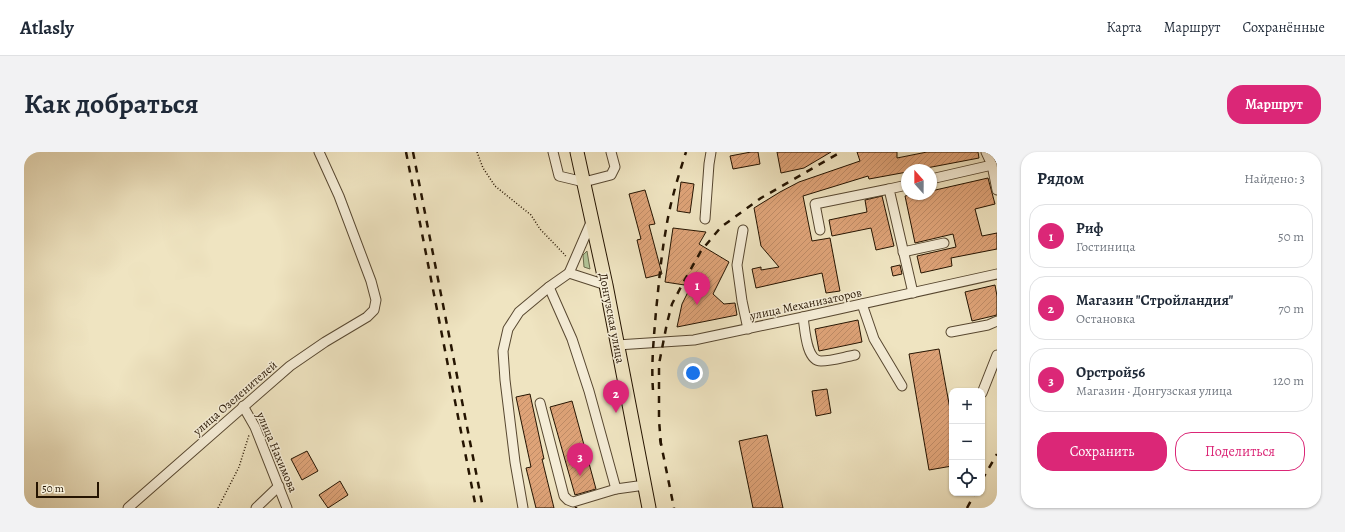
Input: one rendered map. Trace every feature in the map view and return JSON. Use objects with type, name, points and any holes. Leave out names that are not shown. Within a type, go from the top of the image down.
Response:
[{"type":"highway","name":"Донгузская улица","points":[[577,152],[606,285],[649,508]]},
{"type":"street","name":"улица Озеленителей","points":[[128,508],[290,366],[325,342],[367,317],[374,310],[376,300],[371,281],[339,196],[319,152]]},
{"type":"street","points":[[552,152],[559,176],[584,182],[611,175],[615,167],[611,152]]},
{"type":"street","points":[[705,219],[711,152]]},
{"type":"street","points":[[986,152],[992,165],[997,190]]},
{"type":"street","points":[[937,178],[992,165]]},
{"type":"street","points":[[820,230],[815,204],[901,186]]},
{"type":"street","points":[[889,189],[913,293]]},
{"type":"street","points":[[523,508],[512,440],[505,380],[503,351],[508,329],[519,312],[548,286],[569,273],[592,220]]},
{"type":"street","points":[[743,230],[737,265],[748,329]]},
{"type":"street","points":[[903,252],[944,243]]},
{"type":"street","points":[[569,273],[606,285]]},
{"type":"street","name":"улица Механизаторов","points":[[617,345],[694,340],[997,274]]},
{"type":"street","points":[[548,286],[572,339],[589,390],[616,490]]},
{"type":"street","points":[[862,304],[874,339],[902,386]]},
{"type":"street","points":[[803,317],[810,353],[814,359],[820,361],[855,355]]},
{"type":"street","points":[[951,332],[988,325],[997,321]]},
{"type":"street","points":[[984,388],[997,355]]},
{"type":"street","points":[[540,403],[564,496],[568,500],[573,502],[616,490],[645,486]]},
{"type":"street","name":"улица Нахимова","points":[[243,406],[255,427],[287,508]]},
{"type":"street","points":[[256,508],[279,486]]},
{"type":"path","points":[[477,152],[484,168],[495,186],[531,215],[540,229],[566,255],[569,273]]},
{"type":"path","points":[[218,508],[238,467],[249,435],[255,427]]},
{"type":"green space","points":[[587,251],[590,269],[584,267],[583,255]]},
{"type":"building","points":[[758,152],[760,164],[733,169],[730,156]]},
{"type":"building","points":[[777,152],[831,152],[804,168],[781,173]]},
{"type":"building","points":[[857,152],[897,152],[897,158],[927,152],[978,152],[979,158],[937,166],[937,164],[901,164],[901,173],[869,179],[868,176],[803,196],[812,241],[830,238],[840,291],[826,293],[822,273],[756,288],[752,269],[761,267],[761,270],[779,267],[761,246],[754,208],[799,182],[860,161]]},
{"type":"building","points":[[988,178],[995,204],[975,209],[982,236],[997,233],[997,249],[951,258],[952,266],[921,273],[917,256],[956,247],[953,234],[915,243],[906,200],[937,200],[937,190]]},
{"type":"building","points":[[681,182],[694,184],[690,213],[677,211]]},
{"type":"building","points":[[645,190],[655,224],[649,225],[662,274],[646,278],[637,240],[641,239],[629,194]]},
{"type":"building","points":[[882,196],[894,246],[876,250],[871,228],[832,236],[829,220],[867,212],[865,200]]},
{"type":"building","points":[[673,228],[706,232],[699,244],[729,262],[713,294],[724,304],[735,303],[737,315],[677,327],[682,304],[691,286],[665,282]]},
{"type":"building","points":[[900,265],[902,274],[893,276],[891,267]]},
{"type":"building","points":[[995,285],[997,296],[997,315],[972,321],[965,292]]},
{"type":"building","points":[[858,320],[862,342],[819,351],[815,329]]},
{"type":"building","points":[[939,349],[949,404],[949,467],[929,470],[909,354]]},
{"type":"building","points":[[827,389],[831,413],[816,416],[812,391]]},
{"type":"building","points":[[530,394],[544,459],[542,459],[554,508],[536,508],[526,468],[531,467],[516,397]]},
{"type":"building","points":[[572,401],[596,489],[575,495],[550,407]]},
{"type":"building","points":[[767,435],[783,508],[753,508],[739,441]]},
{"type":"building","points":[[307,451],[318,471],[302,480],[291,459]]},
{"type":"building","points":[[340,481],[348,495],[328,508],[319,495]]},
{"type":"railway","points":[[406,152],[476,508]]},
{"type":"railway","points":[[413,152],[483,508]]},
{"type":"railway","points":[[653,390],[652,370],[656,311],[663,249],[672,200],[686,152]]},
{"type":"railway","points":[[661,445],[659,420],[659,364],[667,323],[672,304],[701,251],[721,227],[761,198],[841,152]]},
{"type":"railway","points":[[660,439],[674,508]]},
{"type":"railway","points":[[985,475],[997,454]]},
{"type":"railway","points":[[967,508],[973,496]]},
{"type":"place","name":"Риф","points":[[697,305]]},
{"type":"place","name":"Магазин \"Стройландия\"","points":[[616,413]]},
{"type":"place","name":"Орстрой56","points":[[580,476]]}]
